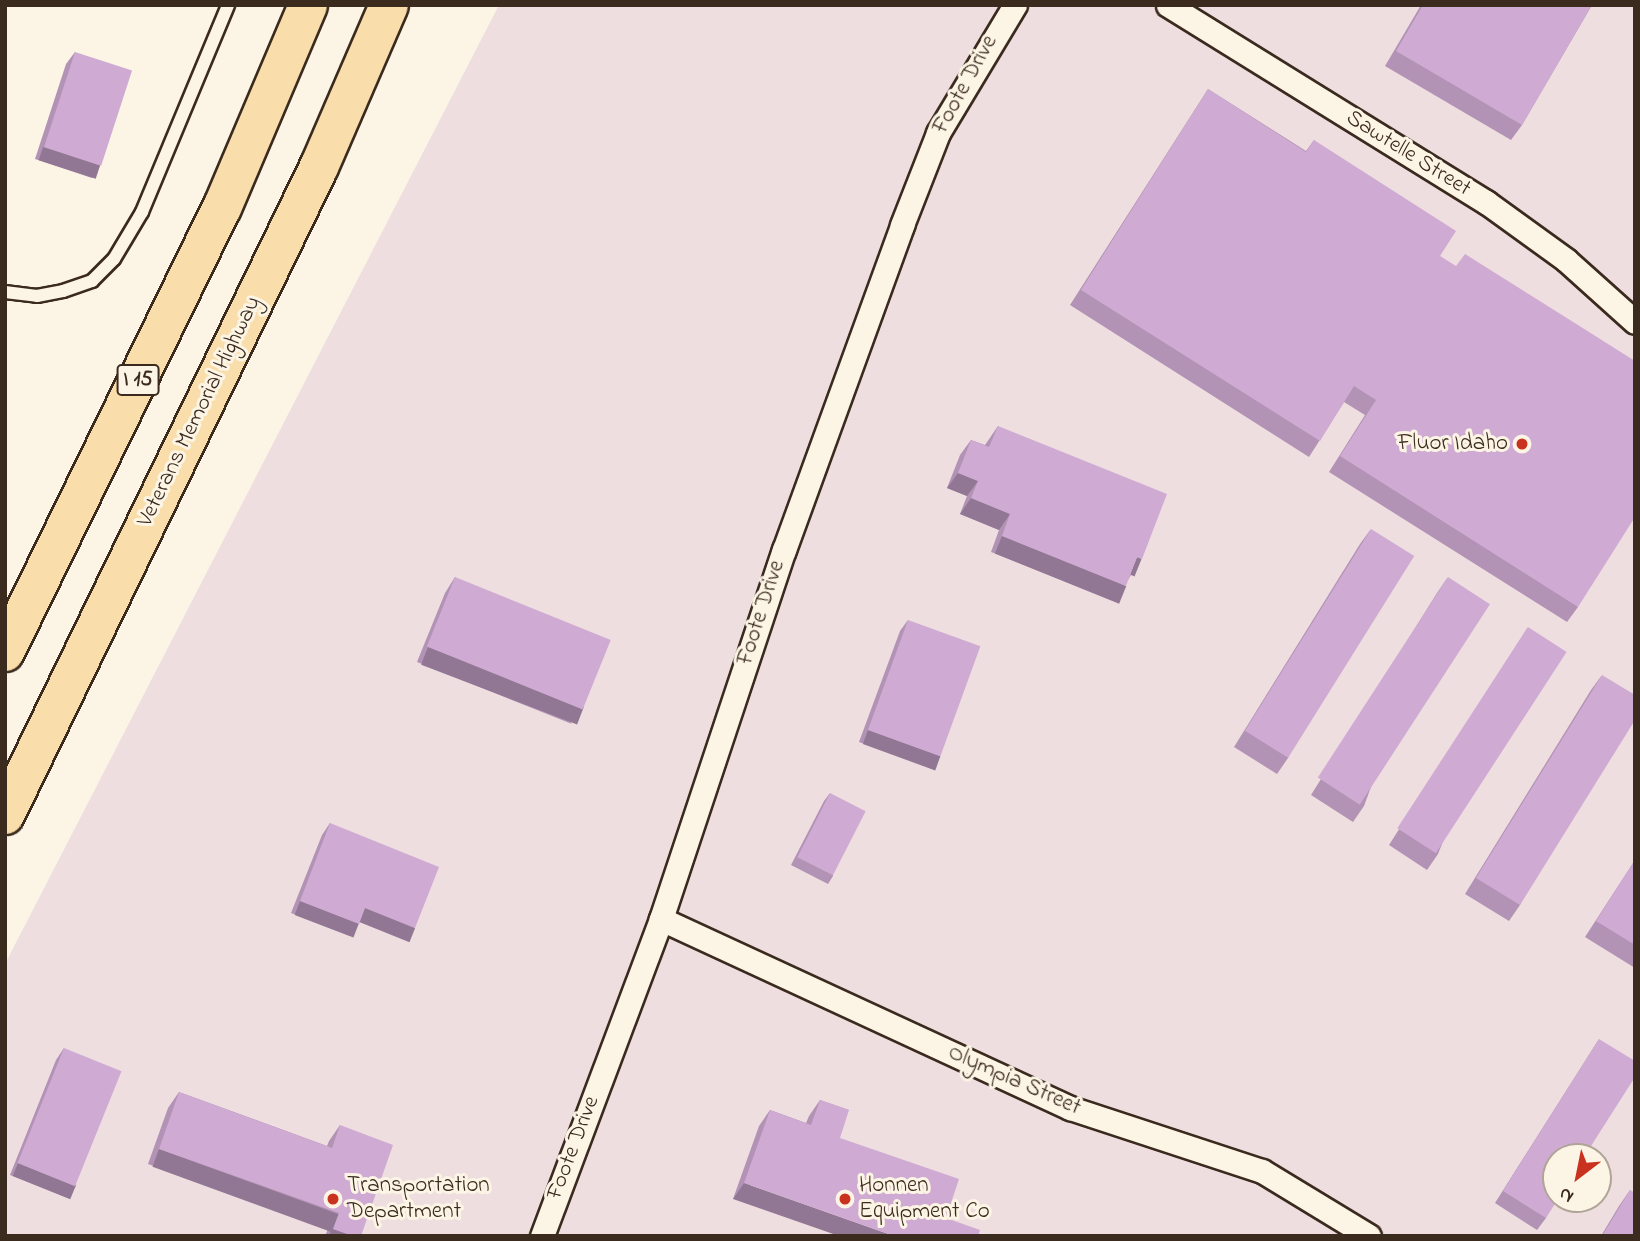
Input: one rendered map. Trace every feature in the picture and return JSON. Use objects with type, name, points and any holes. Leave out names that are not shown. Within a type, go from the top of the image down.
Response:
[{"type":"highway","name":"I 15","points":[[5,652],[222,208],[308,5]]},
{"type":"highway","name":"Veterans Memorial Highway","points":[[5,815],[319,167],[389,5]]},
{"type":"highway","points":[[319,167],[412,5]]},
{"type":"street","name":"Foote Drive","points":[[542,1236],[661,919],[783,550],[902,225],[938,133],[1015,5]]},
{"type":"street","name":"Sawtelle Street","points":[[1168,5],[1486,202],[1566,260],[1635,322]]},
{"type":"street","name":"Olympia Street","points":[[661,919],[1070,1108],[1262,1171],[1369,1236]]},
{"type":"lane","points":[[5,292],[37,296],[63,291],[92,281],[114,259],[142,212],[228,5]]},
{"type":"shaded area","points":[[499,5],[1635,5],[1635,1236],[5,1236],[5,964]]},
{"type":"building","points":[[1423,5],[1592,5],[1522,125],[1396,51]]},
{"type":"building","points":[[75,52],[132,71],[101,166],[44,147]]},
{"type":"building","points":[[1208,89],[1306,152],[1314,140],[1456,231],[1440,256],[1456,266],[1465,254],[1635,361],[1635,517],[1578,607],[1340,456],[1376,400],[1354,386],[1320,441],[1081,290]]},
{"type":"building","points":[[998,426],[1167,494],[1142,559],[1137,557],[1126,586],[1002,536],[1010,514],[971,498],[978,481],[958,473],[971,440],[989,447]]},
{"type":"building","points":[[1371,529],[1414,556],[1288,758],[1245,731]]},
{"type":"building","points":[[455,577],[611,640],[583,709],[427,647]]},
{"type":"building","points":[[1448,577],[1490,604],[1360,805],[1318,777]]},
{"type":"building","points":[[908,620],[980,646],[940,756],[868,730]]},
{"type":"building","points":[[1528,627],[1567,652],[1436,853],[1397,828]]},
{"type":"building","points":[[1602,675],[1635,695],[1635,720],[1520,905],[1476,878]]},
{"type":"building","points":[[830,793],[866,811],[833,875],[797,857]]},
{"type":"building","points":[[330,823],[439,867],[415,928],[365,908],[359,924],[300,901]]},
{"type":"building","points":[[1635,860],[1635,945],[1596,921]]},
{"type":"building","points":[[1599,1039],[1635,1061],[1635,1077],[1593,1143],[1542,1143],[1542,1213],[1549,1213],[1546,1218],[1503,1191]]},
{"type":"building","points":[[64,1048],[121,1071],[75,1186],[18,1163]]},
{"type":"building","points":[[179,1092],[332,1148],[340,1125],[393,1145],[361,1236],[333,1229],[339,1213],[159,1149]]},
{"type":"building","points":[[820,1100],[849,1110],[840,1138],[959,1179],[946,1218],[980,1230],[978,1236],[894,1236],[744,1183],[770,1110],[811,1125]]},
{"type":"building","points":[[1630,1190],[1635,1193],[1635,1236],[1602,1236]]},
{"type":"place","name":"Fluor Idaho","points":[[1522,444]]},
{"type":"place","name":"Transportation Department","points":[[333,1199]]},
{"type":"place","name":"Honnen Equipment Co","points":[[845,1199]]}]
